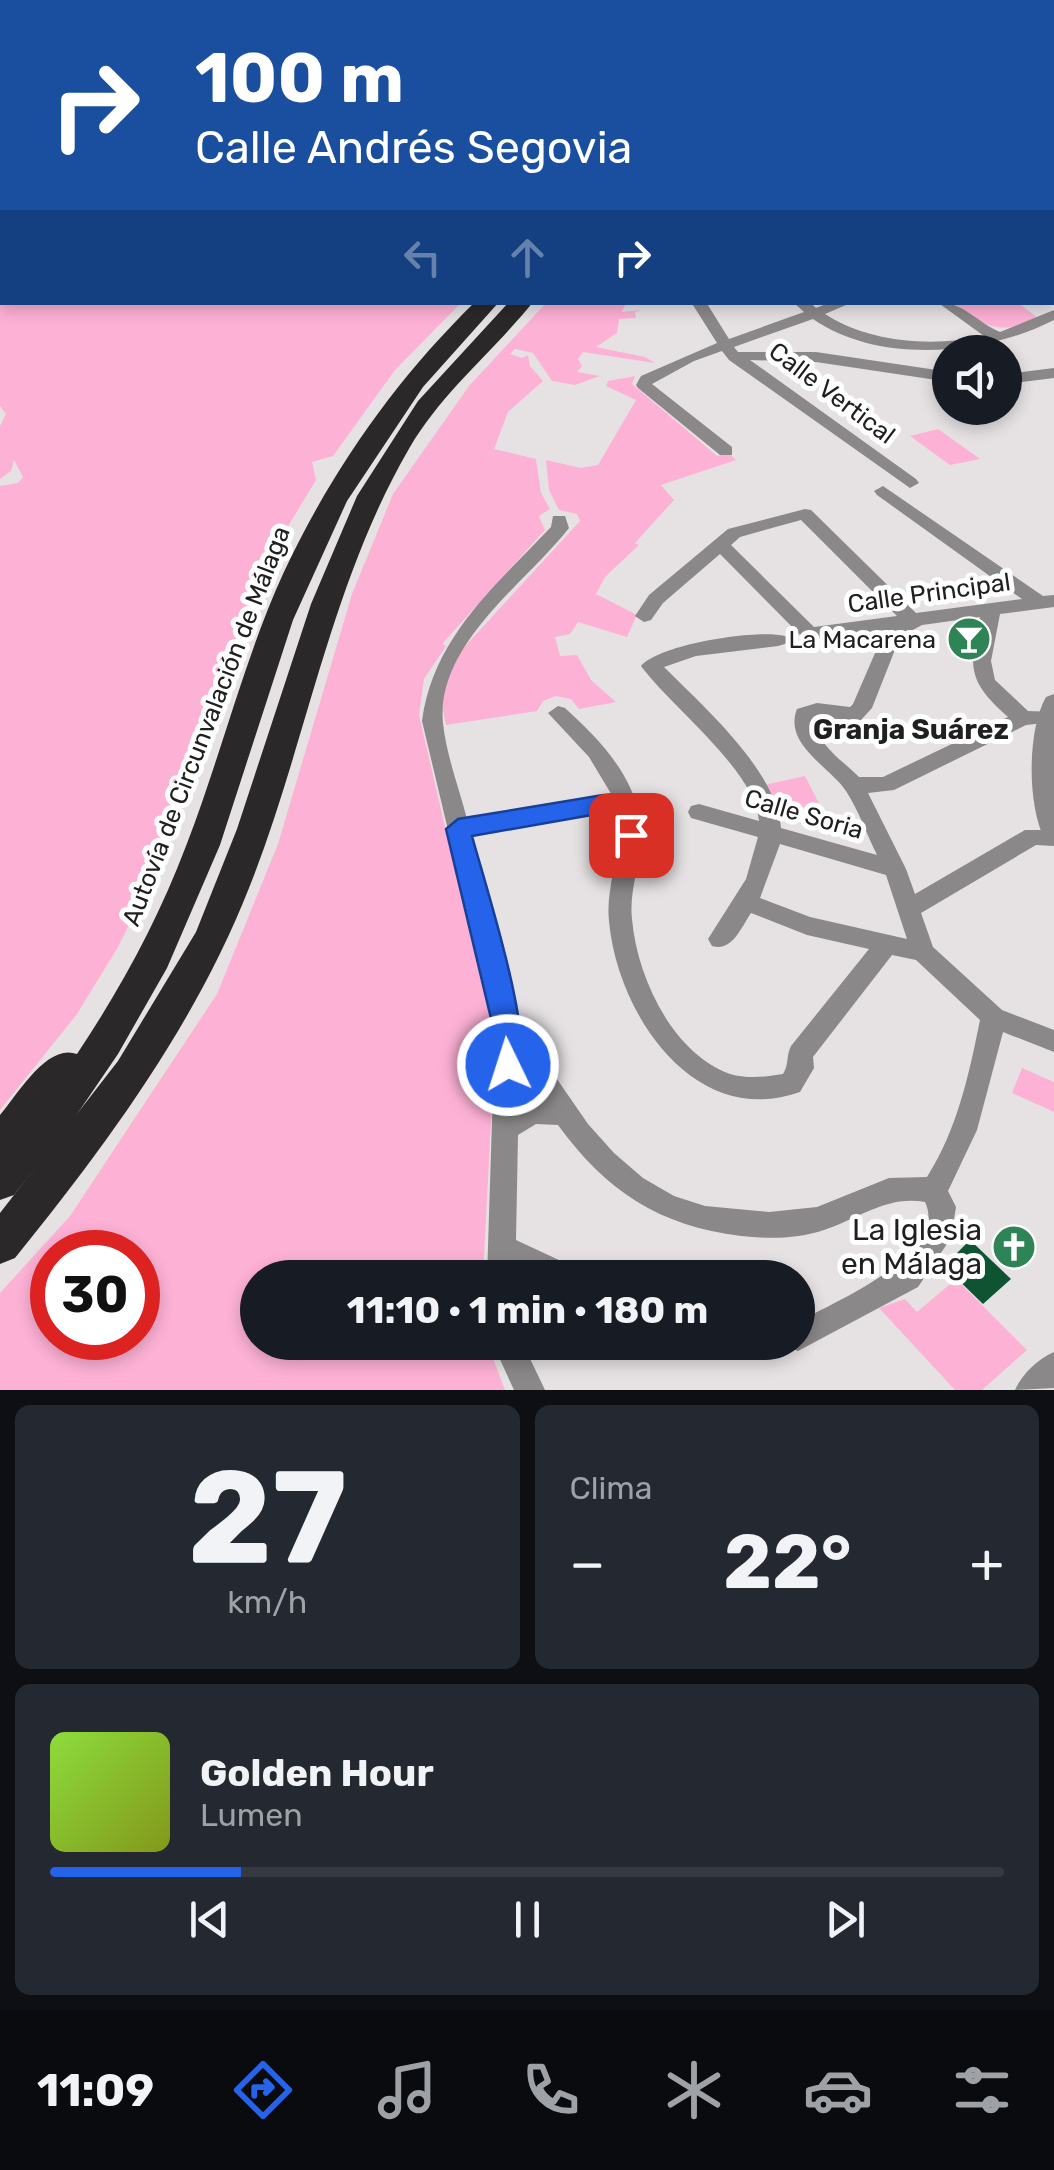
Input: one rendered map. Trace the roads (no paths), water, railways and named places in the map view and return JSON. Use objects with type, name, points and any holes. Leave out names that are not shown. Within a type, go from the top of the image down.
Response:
[{"type":"highway","name":"Autovía de Circunvalación de Málaga","points":[[0,1182],[102,1049],[142,985],[187,888],[257,686],[317,534],[384,422],[448,340],[485,305]]},
{"type":"highway","points":[[0,1244],[123,1085],[222,910],[336,578],[398,446],[456,367],[519,305]]},
{"type":"highway","points":[[0,1143],[86,1042],[126,982],[159,945]]},
{"type":"street","points":[[700,305],[732,351]]},
{"type":"street","points":[[804,305],[845,330],[932,347]]},
{"type":"street","points":[[726,451],[644,385],[651,374],[732,351],[838,305]]},
{"type":"street","points":[[948,305],[993,335]]},
{"type":"street","points":[[1011,335],[1024,332],[1054,314]]},
{"type":"street","points":[[732,351],[849,358],[932,374]]},
{"type":"street","name":"Calle Vertical","points":[[732,351],[910,482],[884,491],[1047,602]]},
{"type":"street","points":[[1022,377],[1054,373]]},
{"type":"street","points":[[644,616],[656,599],[734,533],[805,514],[911,622],[892,634],[862,708],[854,715],[817,710],[804,714],[805,730],[817,749],[854,785],[895,869],[923,952],[993,1017],[1054,1041]]},
{"type":"street","points":[[501,1260],[508,1127],[507,1027],[432,721],[432,695],[456,644],[560,528],[559,520]]},
{"type":"street","name":"Calle Principal","points":[[719,543],[810,634],[1047,602]]},
{"type":"street","points":[[991,611],[977,667],[982,680],[1041,712]]},
{"type":"street","points":[[720,939],[749,903],[770,832],[768,808],[746,774],[651,666],[664,658],[690,652],[778,640]]},
{"type":"street","points":[[558,712],[608,764],[624,806],[631,835],[620,917],[627,961],[650,1009],[678,1048],[719,1082],[762,1089],[791,1084],[800,1068],[800,1054],[886,945]]},
{"type":"street","points":[[854,785],[886,785],[1041,712]]},
{"type":"street","points":[[910,908],[1032,836],[1054,835],[1049,823],[1041,712]]},
{"type":"street","points":[[458,829],[603,804],[624,806]]},
{"type":"street","name":"Calle Soria","points":[[699,812],[895,869]]},
{"type":"street","points":[[749,903],[807,926],[923,952]]},
{"type":"street","points":[[933,1191],[948,1165],[984,1063],[993,1017]]},
{"type":"street","points":[[507,1027],[562,1114],[606,1167],[685,1214],[721,1223],[782,1225],[824,1217],[888,1187],[933,1191]]},
{"type":"street","points":[[508,1127],[533,1112],[562,1114]]},
{"type":"street","points":[[815,1328],[908,1277],[937,1238],[942,1207],[933,1191]]},
{"type":"street","points":[[501,1247],[528,1260]]},
{"type":"street","points":[[515,1360],[530,1390]]},
{"type":"street","points":[[1030,1390],[1054,1367]]},
{"type":"place","name":"La Macarena","points":[[969,639]]},
{"type":"place","name":"La Iglesia en Málaga","points":[[1014,1247]]},
{"type":"district","name":"Granja Suárez","points":[[911,729]]}]
